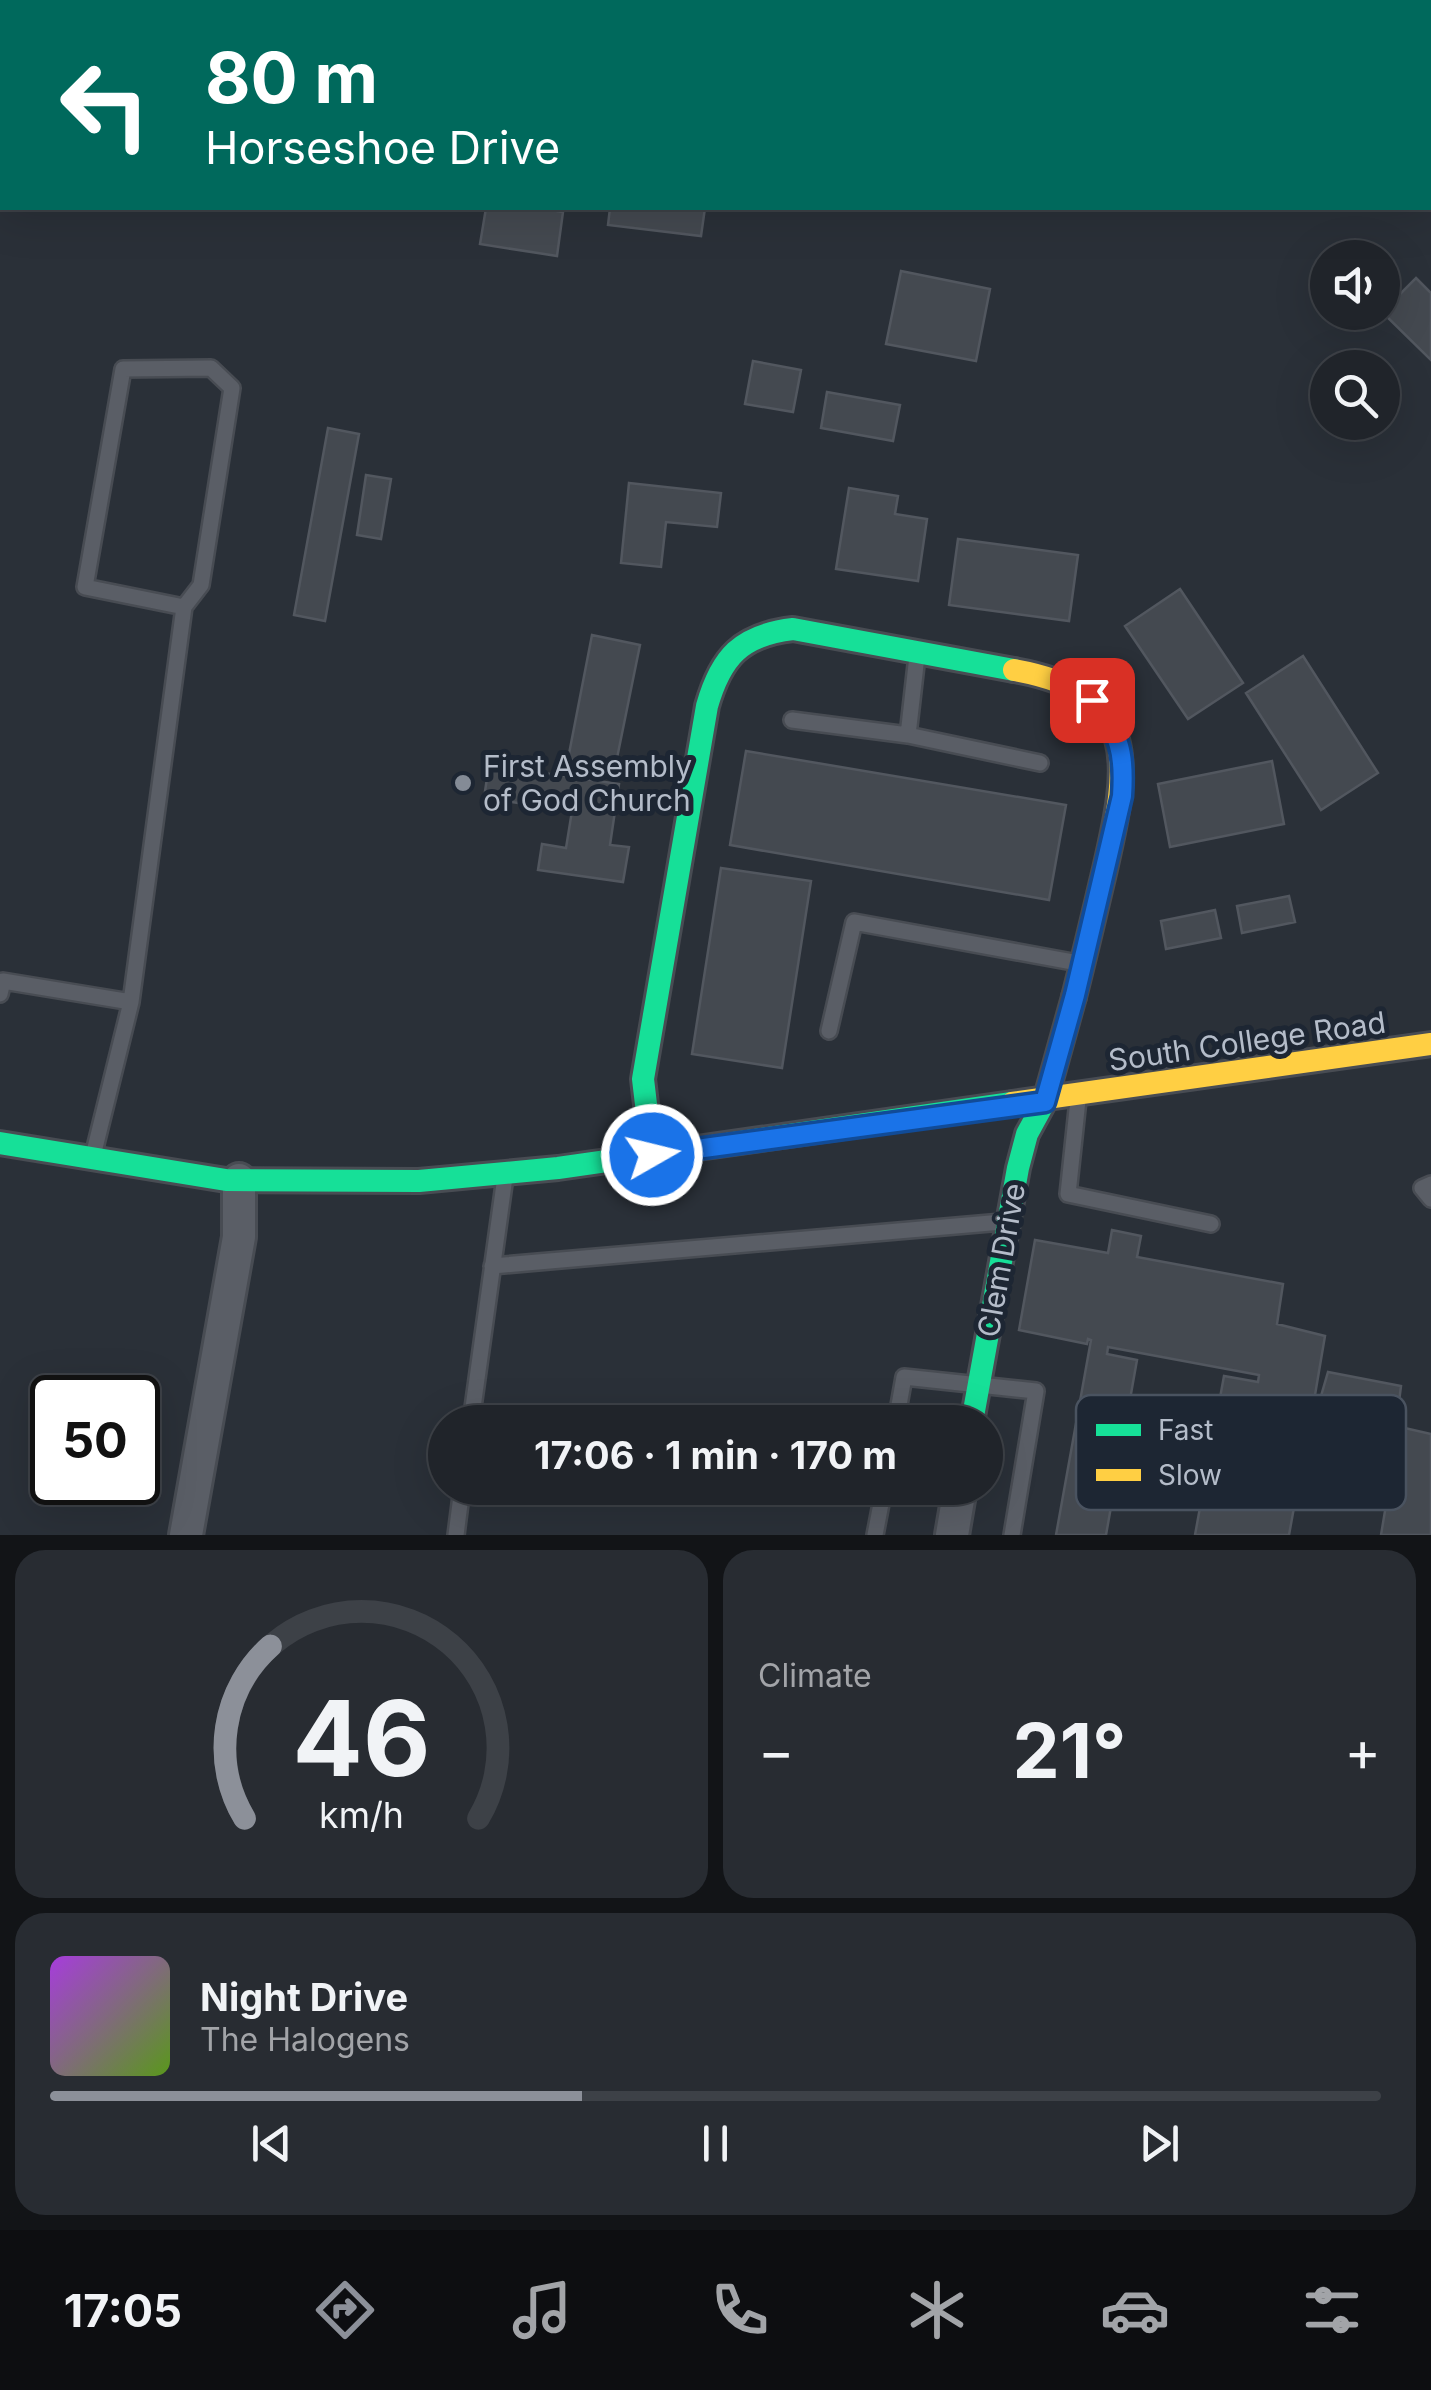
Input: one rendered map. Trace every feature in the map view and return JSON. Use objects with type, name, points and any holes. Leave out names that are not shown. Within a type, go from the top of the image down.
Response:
[{"type":"street","name":"Clem Drive","points":[[652,1155],[643,1080],[707,706],[718,670],[741,643],[793,629],[1048,676],[1092,700],[1112,724],[1119,740],[1124,764],[1122,796],[1045,1102],[1028,1134],[975,1405]]},
{"type":"street","name":"South College Road","points":[[0,1143],[239,1180],[419,1181],[652,1155],[1045,1102],[1431,1044]]},
{"type":"street","points":[[186,1535],[239,1237],[239,1180]]},
{"type":"street","points":[[952,1535],[957,1505]]},
{"type":"lane","points":[[92,1160],[131,1002],[184,607],[201,585],[232,388],[211,368],[123,369],[85,587],[184,607]]},
{"type":"lane","points":[[908,735],[917,652]]},
{"type":"lane","points":[[792,720],[908,735],[1040,762]]},
{"type":"lane","points":[[828,1030],[854,922],[1082,964]]},
{"type":"lane","points":[[0,994],[3,981],[131,1002]]},
{"type":"lane","points":[[1078,1096],[1068,1194],[1211,1224]]},
{"type":"lane","points":[[473,1405],[505,1173]]},
{"type":"lane","points":[[1431,1184],[1422,1188],[1431,1199]]},
{"type":"lane","points":[[492,1266],[1008,1221]]},
{"type":"lane","points":[[899,1405],[904,1377],[1036,1391],[1012,1535]]},
{"type":"lane","points":[[456,1535],[460,1505]]},
{"type":"lane","points":[[875,1535],[881,1505]]},
{"type":"building","points":[[486,210],[563,212],[557,256],[480,244]]},
{"type":"building","points":[[610,210],[705,210],[701,236],[608,225]]},
{"type":"building","points":[[901,271],[990,289],[976,361],[886,344]]},
{"type":"building","points":[[1416,278],[1431,293],[1431,360],[1400,330],[1400,294]]},
{"type":"building","points":[[753,361],[801,370],[793,412],[745,404]]},
{"type":"building","points":[[827,392],[900,405],[893,441],[821,428]]},
{"type":"building","points":[[328,428],[359,434],[325,621],[294,615]]},
{"type":"building","points":[[366,475],[391,479],[381,539],[357,535]]},
{"type":"building","points":[[629,483],[721,493],[717,527],[666,522],[661,567],[621,563]]},
{"type":"building","points":[[849,488],[898,496],[895,514],[927,519],[918,581],[836,569]]},
{"type":"building","points":[[958,539],[1078,555],[1069,621],[949,605]]},
{"type":"building","points":[[1180,589],[1243,683],[1188,719],[1125,626]]},
{"type":"building","points":[[592,635],[640,645],[615,768],[568,759]]},
{"type":"building","points":[[1303,656],[1378,773],[1321,810],[1246,693]]},
{"type":"building","points":[[746,751],[1066,805],[1049,900],[730,845]]},
{"type":"building","points":[[1272,761],[1284,824],[1170,847],[1158,784]]},
{"type":"building","points":[[489,765],[619,784],[610,845],[629,847],[623,882],[538,870],[542,844],[566,848],[572,811],[484,798]]},
{"type":"building","points":[[721,868],[811,881],[782,1068],[692,1054]]},
{"type":"building","points":[[1289,896],[1295,922],[1242,933],[1237,906]]},
{"type":"building","points":[[1215,910],[1221,938],[1166,949],[1161,921]]},
{"type":"building","points":[[1112,1230],[1141,1236],[1137,1257],[1283,1284],[1277,1324],[1325,1336],[1315,1395],[1221,1395],[1224,1376],[1258,1382],[1259,1375],[1108,1347],[1107,1354],[1137,1360],[1131,1395],[1081,1395],[1091,1340],[1087,1344],[1019,1330],[1035,1240],[1108,1253]]},
{"type":"building","points":[[1328,1372],[1401,1386],[1400,1395],[1321,1395]]},
{"type":"building","points":[[1076,1424],[1076,1510],[1110,1510],[1106,1535],[1056,1535]]},
{"type":"building","points":[[1406,1428],[1431,1434],[1431,1535],[1381,1535],[1385,1510],[1406,1510]]},
{"type":"building","points":[[1200,1510],[1294,1510],[1289,1535],[1195,1535]]},
{"type":"traffic: fast","points":[[652,1155],[643,1079],[707,706],[727,662],[747,643],[793,629],[1014,670]]},
{"type":"traffic: fast","points":[[975,1405],[1018,1168],[1027,1134],[1045,1101],[1074,997]]},
{"type":"traffic: fast","points":[[0,1143],[226,1180],[419,1181],[558,1168],[1012,1103]]},
{"type":"traffic: slow","points":[[1014,670],[1056,681],[1086,696],[1106,716],[1117,739],[1121,766],[1119,797],[1074,997]]},
{"type":"traffic: slow","points":[[1012,1103],[1431,1044]]},
{"type":"place","name":"First Assembly of God Church","points":[[463,783]]},
{"type":"route","points":[[652,1155],[1045,1102],[1122,796],[1124,764],[1119,740],[1112,724],[1092,700]]}]
